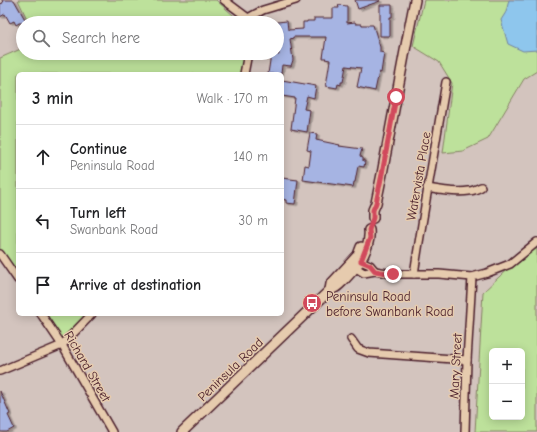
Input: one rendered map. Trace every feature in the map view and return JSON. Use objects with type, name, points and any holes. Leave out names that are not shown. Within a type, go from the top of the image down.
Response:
[{"type":"street","points":[[224,0],[242,16]]},
{"type":"street","points":[[255,16],[263,10],[296,0]]},
{"type":"street","name":"Peninsula Road","points":[[182,432],[330,290],[331,284],[355,262],[373,218],[373,210],[376,203],[382,174],[415,0]]},
{"type":"street","points":[[244,72],[247,60]]},
{"type":"street","name":"Watervista Place","points":[[414,274],[427,188],[446,82]]},
{"type":"street","points":[[427,188],[435,190],[468,192],[481,188]]},
{"type":"street","points":[[355,262],[370,265],[375,271],[393,274],[439,274],[472,277],[510,264],[537,242]]},
{"type":"street","points":[[0,254],[16,277]]},
{"type":"street","name":"Mary Street","points":[[464,432],[472,277]]},
{"type":"street","name":"Richard Street","points":[[42,316],[62,345],[112,432]]},
{"type":"street","points":[[0,371],[62,345],[90,316]]},
{"type":"street","points":[[351,339],[358,349],[369,353],[467,360]]},
{"type":"green space","points":[[18,0],[216,0],[234,16],[26,16]]},
{"type":"green space","points":[[424,0],[537,0],[537,71],[524,79],[488,139],[463,151],[443,153],[452,83],[439,62],[413,46]]},
{"type":"green space","points":[[16,51],[16,60],[243,60],[241,72],[16,72],[16,277],[0,254],[0,58]]},
{"type":"green space","points":[[537,244],[537,432],[475,432],[483,292],[516,261]]},
{"type":"green space","points":[[42,316],[90,316],[62,345]]},
{"type":"water","points":[[509,0],[537,0],[537,50],[523,51],[508,44],[501,20],[506,12]]},
{"type":"building","points":[[2,0],[14,0],[23,16],[16,16],[16,25],[14,21],[10,23],[5,14],[0,17],[0,4],[3,3]]},
{"type":"building","points":[[355,0],[379,0],[380,1],[358,9]]},
{"type":"building","points":[[338,5],[347,6],[347,23],[355,22],[356,24],[362,25],[373,25],[380,47],[380,52],[384,53],[381,73],[379,72],[375,91],[357,87],[361,68],[346,66],[341,85],[338,84],[337,88],[326,86],[330,60],[323,58],[326,37],[293,37],[290,39],[293,60],[291,66],[282,65],[281,72],[268,72],[270,60],[284,60],[284,21],[287,21],[288,30],[303,29],[303,22],[314,21],[314,18],[333,18],[333,8],[339,8]]},
{"type":"building","points":[[380,5],[392,5],[392,17],[390,17],[390,36],[380,36]]},
{"type":"building","points":[[284,80],[316,86],[314,98],[307,96],[304,109],[310,110],[307,132],[291,129],[295,98],[284,96]]},
{"type":"building","points":[[310,133],[317,134],[316,140],[340,145],[339,146],[362,149],[360,156],[363,158],[363,161],[365,161],[364,167],[358,166],[353,187],[303,180],[305,165],[309,166],[311,151],[307,150]]},
{"type":"building","points":[[284,178],[298,180],[295,204],[286,203],[286,200],[284,200]]},
{"type":"building","points":[[0,391],[10,414],[8,415],[14,428],[7,432],[0,432]]},
{"type":"place","name":"Peninsula Road before Swanbank Road","points":[[312,303]]},
{"type":"route","points":[[393,274],[375,271],[370,265],[361,261],[370,238],[369,230],[382,174],[396,97]]}]
